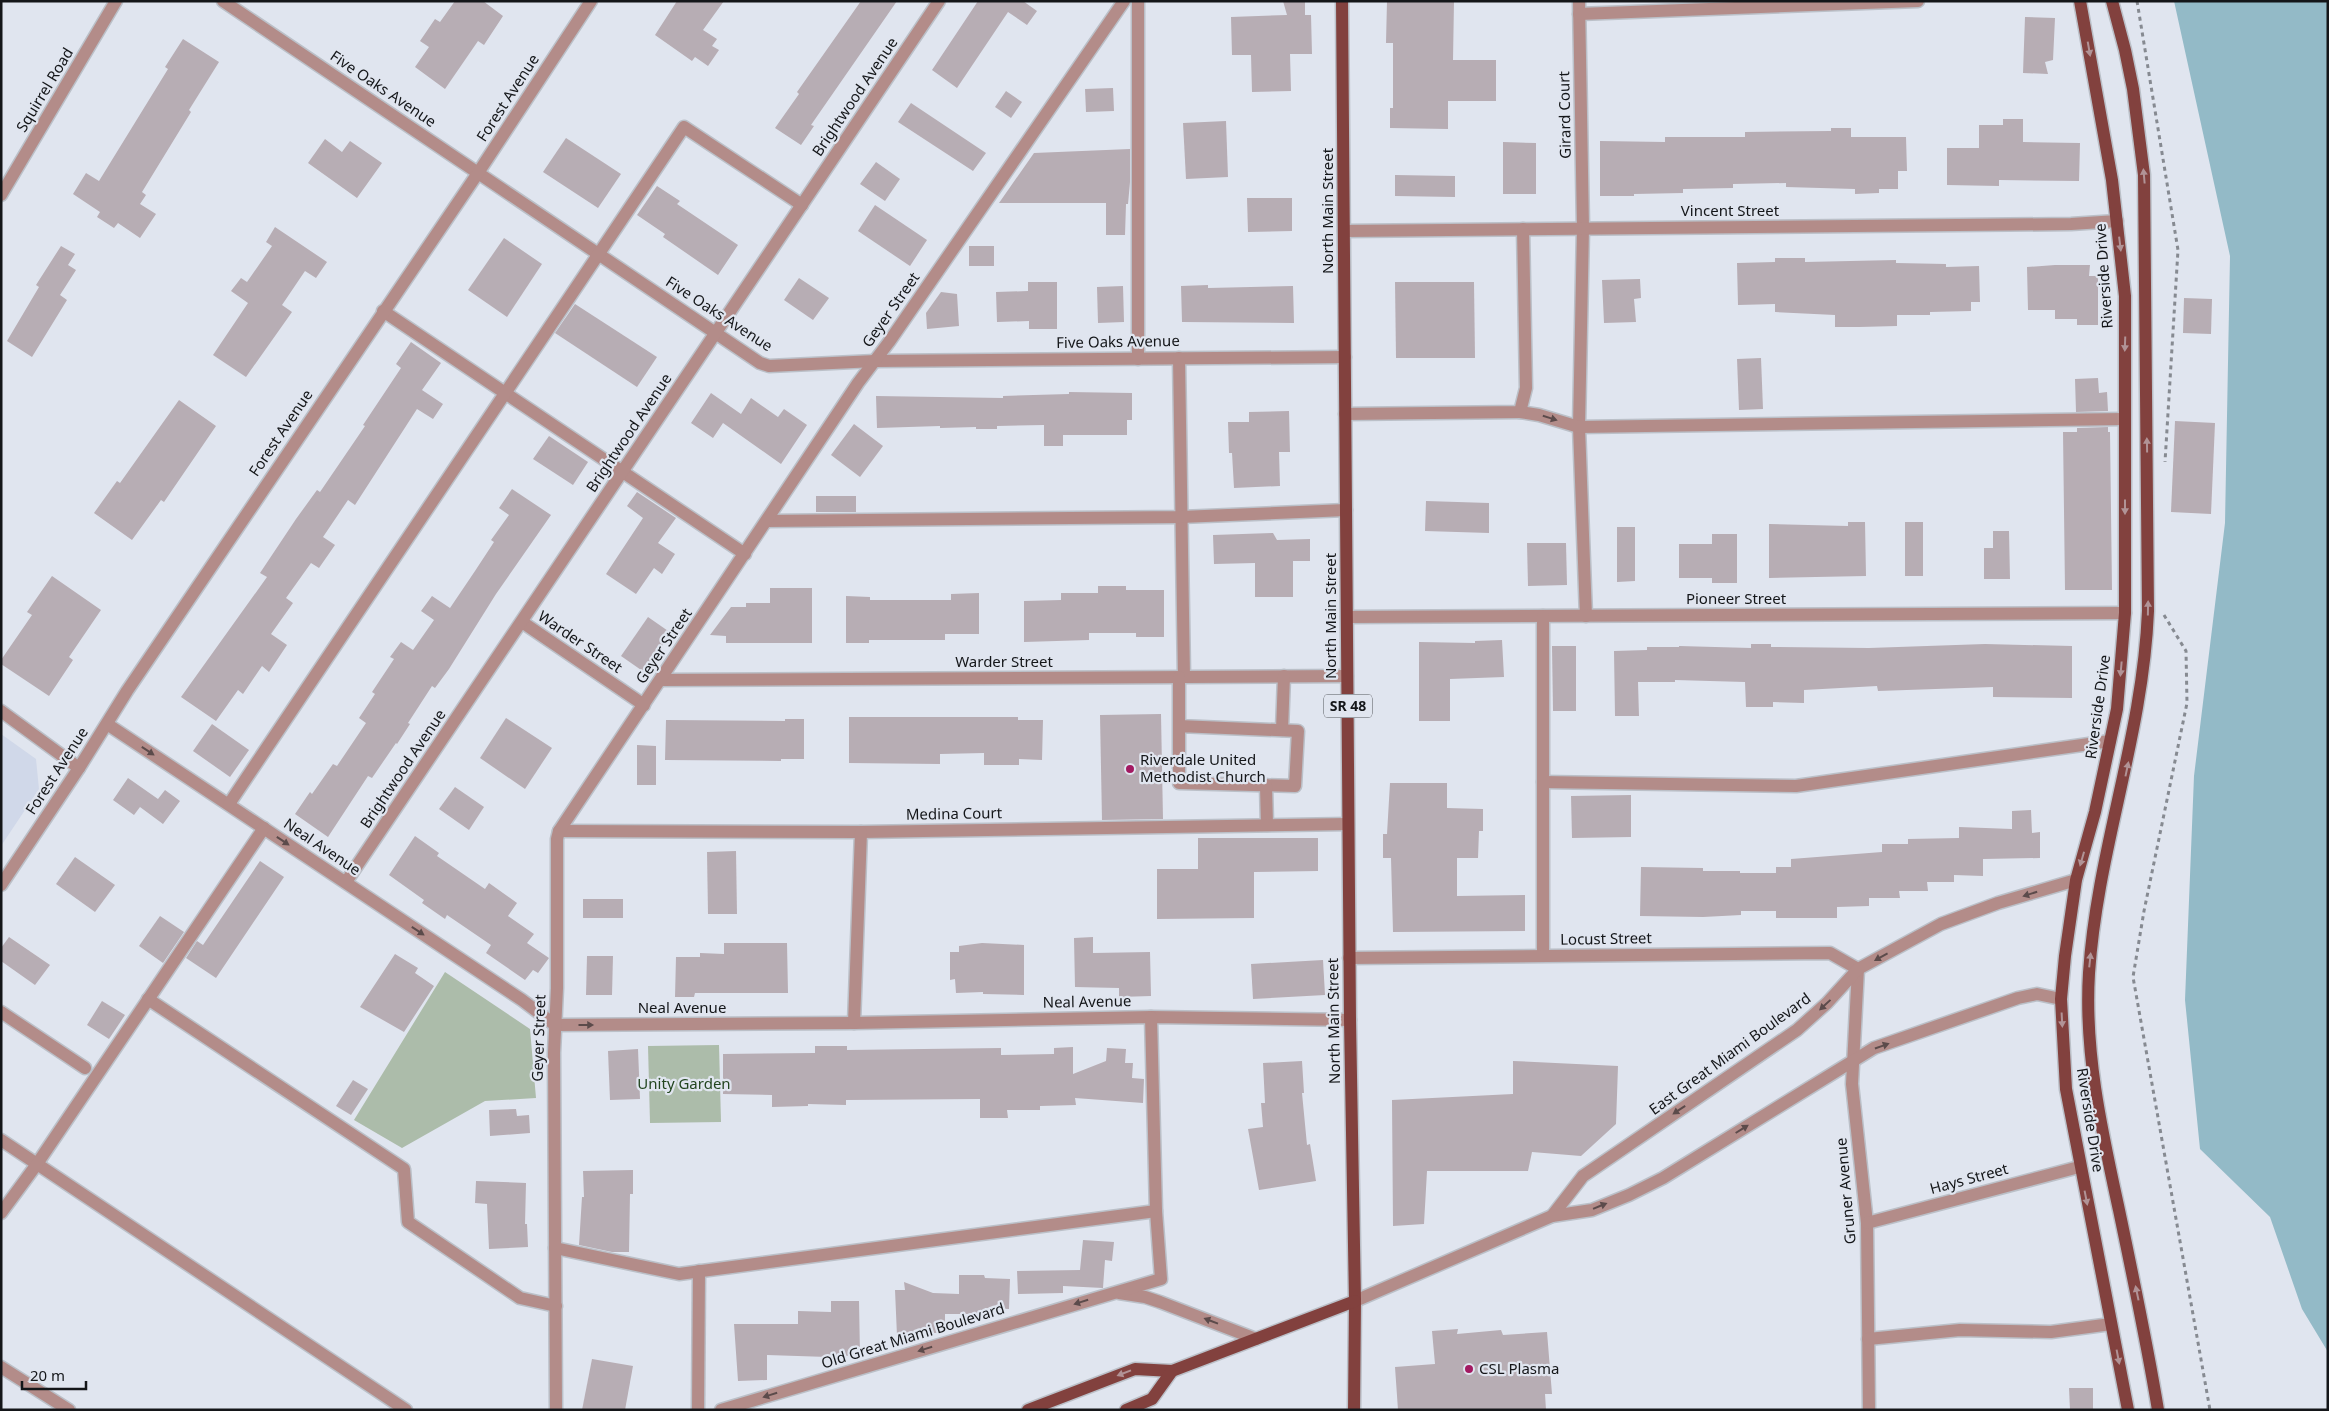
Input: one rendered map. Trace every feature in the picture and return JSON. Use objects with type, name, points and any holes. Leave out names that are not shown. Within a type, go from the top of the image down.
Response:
[{"type":"main road","name":"North Main Street","points":[[1342,1],[1348,824],[1355,1301],[1354,1410]]},
{"type":"main road","name":"Riverside Drive","points":[[2080,1],[2112,180],[2125,296],[2125,613],[2118,701],[2095,812],[2076,880],[2061,999],[2066,1089],[2079,1167],[2128,1410]]},
{"type":"main road","name":"Riverside Drive","points":[[2112,1],[2133,89],[2144,175],[2148,611],[2147,647],[2139,706],[2096,910],[2089,974],[2090,1049],[2100,1122],[2146,1335],[2158,1410]]},
{"type":"main road","points":[[1028,1410],[1135,1369],[1172,1371],[1355,1301]]},
{"type":"main road","points":[[1126,1410],[1152,1399],[1172,1371]]},
{"type":"street","name":"Squirrel Road","points":[[1,195],[116,1]]},
{"type":"street","name":"Five Oaks Avenue","points":[[223,1],[760,363],[769,366],[875,361],[1345,356]]},
{"type":"street","name":"Forest Avenue","points":[[1,885],[79,768],[132,683],[478,173],[591,1]]},
{"type":"street","name":"Brightwood Avenue","points":[[346,882],[939,1]]},
{"type":"street","name":"Geyer Street","points":[[556,1410],[555,1025],[557,839],[559,831],[875,361],[1124,1]]},
{"type":"street","points":[[1138,1],[1138,359]]},
{"type":"street","points":[[1579,8],[1918,1]]},
{"type":"street","name":"Girard Court","points":[[1579,8],[1583,228],[1580,428],[1586,616]]},
{"type":"street","points":[[229,804],[684,126],[802,205]]},
{"type":"street","name":"Vincent Street","points":[[1344,231],[2071,224],[2117,221]]},
{"type":"street","points":[[1520,412],[1526,388],[1523,229]]},
{"type":"street","points":[[383,311],[745,554]]},
{"type":"street","points":[[1178,358],[1181,517],[1181,677],[1179,726],[1179,783],[1295,786],[1298,731],[1179,726]]},
{"type":"street","points":[[1345,414],[1520,412],[1539,415],[1580,428],[2124,419]]},
{"type":"street","points":[[767,521],[1181,517],[1346,510]]},
{"type":"street","name":"Pioneer Street","points":[[1347,617],[2125,613]]},
{"type":"street","points":[[1543,616],[1543,955]]},
{"type":"street","name":"Warder Street","points":[[522,622],[644,705]]},
{"type":"street","points":[[1282,730],[1284,676]]},
{"type":"street","name":"Warder Street","points":[[661,680],[1347,676]]},
{"type":"street","points":[[1,711],[79,768]]},
{"type":"street","name":"Neal Avenue","points":[[107,724],[346,882],[555,1025],[854,1023],[1151,1017],[1350,1020]]},
{"type":"street","points":[[1543,782],[1796,786],[2110,740]]},
{"type":"street","points":[[1266,785],[1267,825]]},
{"type":"street","name":"Medina Court","points":[[559,831],[861,832],[1348,824]]},
{"type":"street","points":[[1,1213],[37,1164],[264,828]]},
{"type":"street","points":[[854,1023],[861,832]]},
{"type":"street","name":"East Great Miami Boulevard","points":[[1552,1216],[1583,1176],[1797,1030],[1828,1003],[1858,969],[1941,924],[1998,903],[2076,880]]},
{"type":"street","name":"Locust Street","points":[[1350,958],[1830,953],[1858,969]]},
{"type":"street","name":"Gruner Avenue","points":[[1858,969],[1852,1084],[1867,1223],[1869,1410]]},
{"type":"street","name":"East Great Miami Boulevard","points":[[1355,1301],[1552,1216],[1592,1210],[1663,1178],[1874,1048],[2003,1002],[2037,994],[2061,999]]},
{"type":"street","points":[[148,999],[404,1169],[408,1222],[520,1298],[556,1306]]},
{"type":"street","points":[[1,1012],[85,1068]]},
{"type":"street","points":[[555,1248],[679,1274],[1156,1211],[1151,1017]]},
{"type":"street","points":[[1,1140],[406,1410]]},
{"type":"street","name":"Hays Street","points":[[1867,1223],[2079,1167]]},
{"type":"street","name":"Old Great Miami Boulevard","points":[[721,1410],[1161,1278],[1156,1211]]},
{"type":"street","points":[[698,1410],[699,1271]]},
{"type":"street","name":"Old Great Miami Boulevard","points":[[1113,1293],[1145,1297],[1256,1339]]},
{"type":"street","points":[[1868,1339],[1960,1330],[2051,1332],[2111,1324]]},
{"type":"street","points":[[1,1367],[68,1410]]},
{"type":"path","points":[[2137,1],[2178,250],[2165,470]]},
{"type":"path","points":[[2162,612],[2186,651],[2187,703],[2146,901],[2133,977],[2210,1410]]},
{"type":"shaded area","points":[[2174,1],[2328,1],[2328,1352],[2302,1309],[2270,1217],[2200,1149],[2185,1000],[2194,776],[2225,523],[2230,256]]},
{"type":"shaded area","points":[[1,734],[36,759],[39,789],[1,846]]},
{"type":"green space","points":[[445,972],[530,1029],[536,1098],[485,1101],[402,1148],[354,1120]]},
{"type":"green space","name":"Unity Garden","points":[[719,1045],[721,1122],[650,1123],[648,1046]]},
{"type":"building","points":[[455,1],[483,1],[503,16],[484,45],[478,41],[445,89],[415,67],[429,47],[420,41],[435,19],[440,22]]},
{"type":"building","points":[[677,1],[724,1],[703,30],[717,39],[712,46],[719,50],[708,66],[695,57],[692,61],[655,35]]},
{"type":"building","points":[[861,1],[897,1],[811,125],[814,126],[801,145],[775,128],[799,94],[797,92]]},
{"type":"building","points":[[978,1],[1023,1],[1037,11],[1027,25],[1008,12],[957,88],[932,70]]},
{"type":"building","points":[[1283,1],[1305,1],[1305,15],[1311,15],[1312,54],[1290,54],[1291,91],[1252,92],[1251,55],[1232,55],[1231,17],[1287,15]]},
{"type":"building","points":[[1387,1],[1454,1],[1453,60],[1496,60],[1496,101],[1448,101],[1448,129],[1390,128],[1390,108],[1393,108],[1393,43],[1386,43]]},
{"type":"building","points":[[2025,17],[2055,18],[2053,60],[2045,62],[2048,74],[2023,73]]},
{"type":"building","points":[[183,39],[219,62],[142,192],[146,195],[140,204],[156,214],[140,238],[118,223],[114,228],[97,217],[100,212],[73,194],[86,173],[99,181],[168,69],[165,67]]},
{"type":"building","points":[[1113,88],[1114,111],[1086,112],[1085,89]]},
{"type":"building","points":[[1006,91],[1022,102],[1011,118],[995,107]]},
{"type":"building","points":[[911,103],[986,153],[973,171],[898,122]]},
{"type":"building","points":[[2003,119],[2023,119],[2023,142],[2080,143],[2079,181],[1999,180],[1999,186],[1947,185],[1947,148],[1979,148],[1979,125],[2003,125]]},
{"type":"building","points":[[1226,121],[1228,177],[1186,179],[1183,123]]},
{"type":"building","points":[[1831,128],[1851,128],[1851,137],[1906,137],[1907,171],[1898,171],[1898,189],[1879,189],[1879,193],[1855,194],[1855,189],[1786,187],[1786,183],[1733,184],[1733,188],[1683,189],[1683,193],[1600,196],[1600,141],[1665,142],[1665,137],[1745,137],[1745,132],[1831,131]]},
{"type":"building","points":[[566,138],[621,174],[598,208],[543,172]]},
{"type":"building","points":[[325,139],[342,152],[350,141],[382,163],[357,198],[308,163]]},
{"type":"building","points":[[1503,142],[1536,143],[1536,194],[1503,194]]},
{"type":"building","points":[[1130,149],[1130,182],[1128,204],[1126,204],[1125,235],[1106,235],[1106,203],[999,203],[1034,153]]},
{"type":"building","points":[[876,162],[900,179],[885,201],[860,184]]},
{"type":"building","points":[[1395,175],[1455,176],[1455,197],[1395,196]]},
{"type":"building","points":[[657,186],[680,201],[677,204],[738,245],[718,275],[663,237],[665,234],[637,215]]},
{"type":"building","points":[[1247,198],[1292,198],[1292,231],[1248,232]]},
{"type":"building","points":[[875,205],[927,240],[910,266],[858,231]]},
{"type":"building","points":[[275,227],[327,262],[316,278],[305,271],[282,305],[292,312],[246,377],[213,355],[248,303],[231,291],[241,278],[247,282],[272,246],[266,242]]},
{"type":"building","points":[[504,238],[542,264],[507,317],[468,290]]},
{"type":"building","points":[[61,246],[75,254],[68,265],[76,270],[60,295],[67,300],[32,357],[7,341],[39,287],[36,285]]},
{"type":"building","points":[[969,246],[994,246],[994,266],[969,266]]},
{"type":"building","points":[[1775,258],[1805,258],[1805,262],[1896,260],[1896,263],[1946,264],[1946,267],[1979,266],[1980,302],[1971,302],[1971,311],[1930,312],[1930,315],[1897,315],[1897,326],[1859,327],[1835,327],[1835,315],[1775,312],[1775,304],[1738,305],[1737,263],[1775,262]]},
{"type":"building","points":[[2090,265],[2089,276],[2098,276],[2098,325],[2077,325],[2077,319],[2055,319],[2055,310],[2028,310],[2027,267]]},
{"type":"building","points":[[799,278],[829,298],[813,320],[784,300]]},
{"type":"building","points":[[1640,279],[1641,298],[1634,299],[1636,322],[1604,323],[1602,280]]},
{"type":"building","points":[[1028,282],[1057,282],[1057,329],[1029,329],[1029,321],[997,322],[996,292],[1028,291]]},
{"type":"building","points":[[1395,282],[1474,282],[1475,358],[1396,358]]},
{"type":"building","points":[[1208,285],[1208,288],[1293,286],[1294,323],[1182,322],[1181,286]]},
{"type":"building","points":[[1123,286],[1124,322],[1098,323],[1097,287]]},
{"type":"building","points":[[941,292],[957,294],[959,326],[927,329],[926,313]]},
{"type":"building","points":[[2184,298],[2212,299],[2211,334],[2183,333]]},
{"type":"building","points":[[575,304],[657,357],[637,387],[555,333]]},
{"type":"building","points":[[411,342],[441,363],[422,390],[443,404],[433,419],[417,409],[355,505],[348,500],[323,537],[335,545],[319,568],[311,563],[286,598],[293,603],[271,634],[287,645],[269,672],[262,666],[243,694],[238,690],[216,721],[181,697],[267,577],[260,573],[296,519],[317,490],[320,492],[365,426],[363,425],[401,368],[396,364]]},
{"type":"building","points":[[1761,358],[1763,409],[1739,410],[1737,359]]},
{"type":"building","points":[[2098,378],[2099,393],[2107,392],[2108,411],[2076,412],[2075,379]]},
{"type":"building","points":[[1069,392],[1132,393],[1132,420],[1127,420],[1127,435],[1063,435],[1063,446],[1044,446],[1044,425],[997,426],[997,429],[976,429],[976,427],[940,428],[940,426],[877,428],[876,396],[1003,398],[1003,396],[1069,394]]},
{"type":"building","points":[[711,393],[741,414],[751,398],[778,417],[784,409],[807,425],[781,464],[723,423],[713,438],[691,423]]},
{"type":"building","points":[[179,400],[216,426],[164,502],[161,500],[132,540],[94,513],[117,481],[120,483]]},
{"type":"building","points":[[1289,411],[1290,452],[1279,452],[1280,486],[1234,488],[1232,453],[1229,453],[1228,422],[1249,422],[1249,412]]},
{"type":"building","points":[[2175,421],[2215,423],[2211,514],[2171,512]]},
{"type":"building","points":[[854,424],[883,446],[860,477],[831,455]]},
{"type":"building","points":[[2108,427],[2108,432],[2110,432],[2112,590],[2065,590],[2063,432],[2077,432],[2077,428]]},
{"type":"building","points":[[549,436],[588,462],[573,485],[533,459]]},
{"type":"building","points":[[512,489],[551,515],[496,594],[449,669],[435,688],[432,686],[397,744],[372,778],[368,776],[328,837],[295,814],[333,764],[337,766],[366,723],[359,718],[375,694],[372,692],[394,659],[390,657],[401,642],[413,650],[434,620],[421,611],[432,596],[450,608],[475,571],[494,542],[491,540],[509,515],[499,508]]},
{"type":"building","points":[[637,492],[676,518],[658,543],[675,554],[662,574],[654,568],[636,594],[606,574],[643,518],[627,506]]},
{"type":"building","points":[[816,496],[856,496],[856,512],[816,512]]},
{"type":"building","points":[[1426,501],[1489,503],[1489,533],[1425,531]]},
{"type":"building","points":[[1848,522],[1865,522],[1866,576],[1769,578],[1769,524],[1848,526]]},
{"type":"building","points":[[1905,522],[1923,522],[1923,576],[1905,576]]},
{"type":"building","points":[[1617,527],[1635,527],[1635,581],[1617,582]]},
{"type":"building","points":[[1993,531],[2009,531],[2010,579],[1984,579],[1984,548],[1993,548]]},
{"type":"building","points":[[1273,533],[1277,540],[1310,539],[1310,561],[1293,561],[1293,597],[1255,597],[1255,563],[1214,564],[1213,535]]},
{"type":"building","points":[[1712,534],[1737,534],[1737,583],[1712,583],[1712,578],[1679,578],[1679,544],[1712,544]]},
{"type":"building","points":[[1527,543],[1566,543],[1567,585],[1528,586]]},
{"type":"building","points":[[52,576],[101,610],[69,657],[73,660],[49,696],[1,664],[1,660],[32,615],[27,612]]},
{"type":"building","points":[[1098,586],[1126,586],[1126,590],[1164,590],[1164,637],[1136,637],[1136,633],[1089,633],[1089,640],[1024,642],[1024,601],[1061,600],[1061,593],[1098,593]]},
{"type":"building","points":[[770,588],[812,588],[812,643],[726,643],[726,636],[710,635],[731,607],[746,607],[746,603],[770,603]]},
{"type":"building","points":[[979,593],[979,634],[945,634],[945,640],[869,640],[869,643],[846,643],[846,596],[870,597],[870,600],[951,600],[951,594]]},
{"type":"building","points":[[648,617],[671,633],[644,672],[621,656]]},
{"type":"building","points":[[1502,640],[1504,677],[1450,679],[1450,721],[1419,721],[1419,642],[1475,643],[1475,641]]},
{"type":"building","points":[[1751,644],[1771,644],[1771,647],[1869,648],[1985,644],[2072,646],[2072,698],[1993,697],[1993,687],[1878,691],[1877,686],[1804,690],[1804,703],[1773,702],[1773,707],[1746,707],[1745,682],[1675,680],[1675,682],[1638,682],[1639,716],[1615,716],[1614,651],[1647,650],[1647,647],[1679,646],[1751,648]]},
{"type":"building","points":[[1552,646],[1576,646],[1576,711],[1553,711]]},
{"type":"building","points":[[1161,714],[1163,819],[1102,820],[1100,715]]},
{"type":"building","points":[[849,717],[1018,717],[1018,720],[1043,720],[1042,760],[1019,759],[1019,765],[984,765],[984,753],[940,754],[940,764],[849,763]]},
{"type":"building","points":[[506,718],[552,748],[525,789],[480,758]]},
{"type":"building","points":[[785,719],[804,719],[804,759],[781,759],[781,761],[665,760],[666,720],[785,721]]},
{"type":"building","points":[[212,724],[249,750],[230,777],[193,751]]},
{"type":"building","points":[[637,745],[656,746],[656,785],[637,785]]},
{"type":"building","points":[[128,778],[158,799],[165,790],[180,801],[163,824],[140,807],[134,815],[113,800]]},
{"type":"building","points":[[1390,783],[1447,783],[1447,808],[1483,809],[1483,831],[1479,831],[1478,858],[1457,858],[1457,896],[1525,895],[1525,931],[1393,932],[1391,858],[1383,858],[1383,834],[1387,834]]},
{"type":"building","points":[[455,787],[484,807],[469,830],[439,809]]},
{"type":"building","points":[[1631,795],[1631,837],[1572,838],[1571,796]]},
{"type":"building","points":[[2031,810],[2032,833],[2040,832],[2040,858],[1983,859],[1983,876],[1954,875],[1954,882],[1927,882],[1928,891],[1899,891],[1900,898],[1869,898],[1869,906],[1837,907],[1837,918],[1776,918],[1776,911],[1741,911],[1741,915],[1703,917],[1640,916],[1641,867],[1703,868],[1703,871],[1776,873],[1776,867],[1791,867],[1791,859],[1882,852],[1882,844],[1908,844],[1908,839],[1959,838],[1959,827],[2012,829],[2012,811]]},
{"type":"building","points":[[415,836],[439,853],[437,856],[485,889],[489,883],[517,903],[508,916],[534,934],[527,943],[549,958],[538,973],[533,970],[525,980],[486,953],[491,945],[447,915],[445,919],[422,903],[424,900],[389,875]]},
{"type":"building","points":[[1198,838],[1318,838],[1318,871],[1254,872],[1254,918],[1157,919],[1157,869],[1198,869]]},
{"type":"building","points":[[736,851],[737,914],[708,914],[707,852]]},
{"type":"building","points":[[75,857],[115,885],[95,912],[56,884]]},
{"type":"building","points":[[260,861],[284,877],[216,978],[186,958],[197,941],[203,945]]},
{"type":"building","points":[[583,899],[623,899],[623,918],[583,918]]},
{"type":"building","points":[[160,916],[184,932],[163,963],[139,946]]},
{"type":"building","points":[[9,937],[50,965],[35,985],[1,961],[1,948]]},
{"type":"building","points":[[1093,937],[1093,953],[1150,952],[1151,996],[1119,997],[1119,988],[1075,987],[1074,938]]},
{"type":"building","points":[[724,943],[787,943],[788,993],[695,993],[694,997],[675,997],[676,957],[700,957],[700,953],[724,954]]},
{"type":"building","points":[[982,943],[1024,945],[1024,995],[983,994],[983,992],[956,993],[955,979],[950,980],[950,952],[959,952],[959,946]]},
{"type":"building","points":[[395,954],[418,968],[415,973],[434,986],[404,1032],[360,1007]]},
{"type":"building","points":[[587,956],[613,956],[612,995],[586,995]]},
{"type":"building","points":[[1323,960],[1325,995],[1253,999],[1251,964]]},
{"type":"building","points":[[102,1001],[125,1015],[109,1039],[87,1025]]},
{"type":"building","points":[[815,1046],[847,1046],[847,1050],[1001,1048],[1001,1055],[1054,1054],[1054,1048],[1073,1047],[1073,1074],[1106,1061],[1107,1048],[1126,1049],[1125,1063],[1133,1063],[1132,1078],[1144,1079],[1143,1103],[1075,1098],[1076,1105],[1040,1106],[1040,1110],[1007,1110],[1008,1118],[980,1118],[980,1099],[846,1100],[846,1105],[808,1104],[808,1106],[772,1107],[772,1095],[723,1094],[723,1054],[815,1053]]},
{"type":"building","points":[[638,1049],[640,1099],[610,1100],[608,1051]]},
{"type":"building","points":[[1302,1061],[1304,1093],[1302,1093],[1307,1145],[1310,1144],[1316,1181],[1259,1190],[1248,1129],[1263,1127],[1261,1103],[1265,1103],[1263,1063]]},
{"type":"building","points":[[1513,1061],[1618,1066],[1616,1124],[1581,1156],[1532,1152],[1528,1171],[1427,1171],[1424,1224],[1393,1226],[1392,1100],[1513,1094]]},
{"type":"building","points":[[353,1080],[368,1089],[351,1115],[336,1106]]},
{"type":"building","points":[[516,1109],[517,1116],[529,1115],[530,1133],[490,1136],[489,1110]]},
{"type":"building","points":[[633,1170],[633,1194],[630,1194],[629,1252],[612,1252],[579,1245],[582,1197],[584,1197],[583,1171]]},
{"type":"building","points":[[476,1181],[526,1183],[525,1224],[527,1224],[528,1247],[489,1249],[487,1204],[475,1203]]},
{"type":"building","points":[[1083,1240],[1114,1242],[1112,1261],[1105,1260],[1103,1288],[1063,1286],[1063,1293],[1018,1294],[1017,1271],[1080,1270]]},
{"type":"building","points":[[959,1275],[984,1275],[985,1278],[1010,1279],[1009,1309],[985,1308],[985,1314],[945,1314],[945,1333],[922,1333],[922,1336],[897,1336],[895,1290],[905,1290],[904,1282],[933,1293],[959,1294]]},
{"type":"building","points":[[831,1301],[859,1301],[860,1355],[828,1357],[767,1355],[767,1380],[738,1381],[734,1324],[798,1324],[798,1311],[831,1312]]},
{"type":"building","name":"CSL Plasma","points":[[1458,1329],[1457,1334],[1501,1330],[1503,1335],[1547,1332],[1552,1394],[1545,1394],[1546,1410],[1398,1410],[1395,1367],[1435,1364],[1432,1331]]},
{"type":"building","points":[[592,1359],[633,1366],[625,1410],[582,1410]]},
{"type":"building","points":[[2069,1388],[2093,1388],[2093,1410],[2070,1410]]},
{"type":"place","name":"Riverdale United Methodist Church","points":[[1130,769]]},
{"type":"place","name":"CSL Plasma","points":[[1469,1369]]}]
